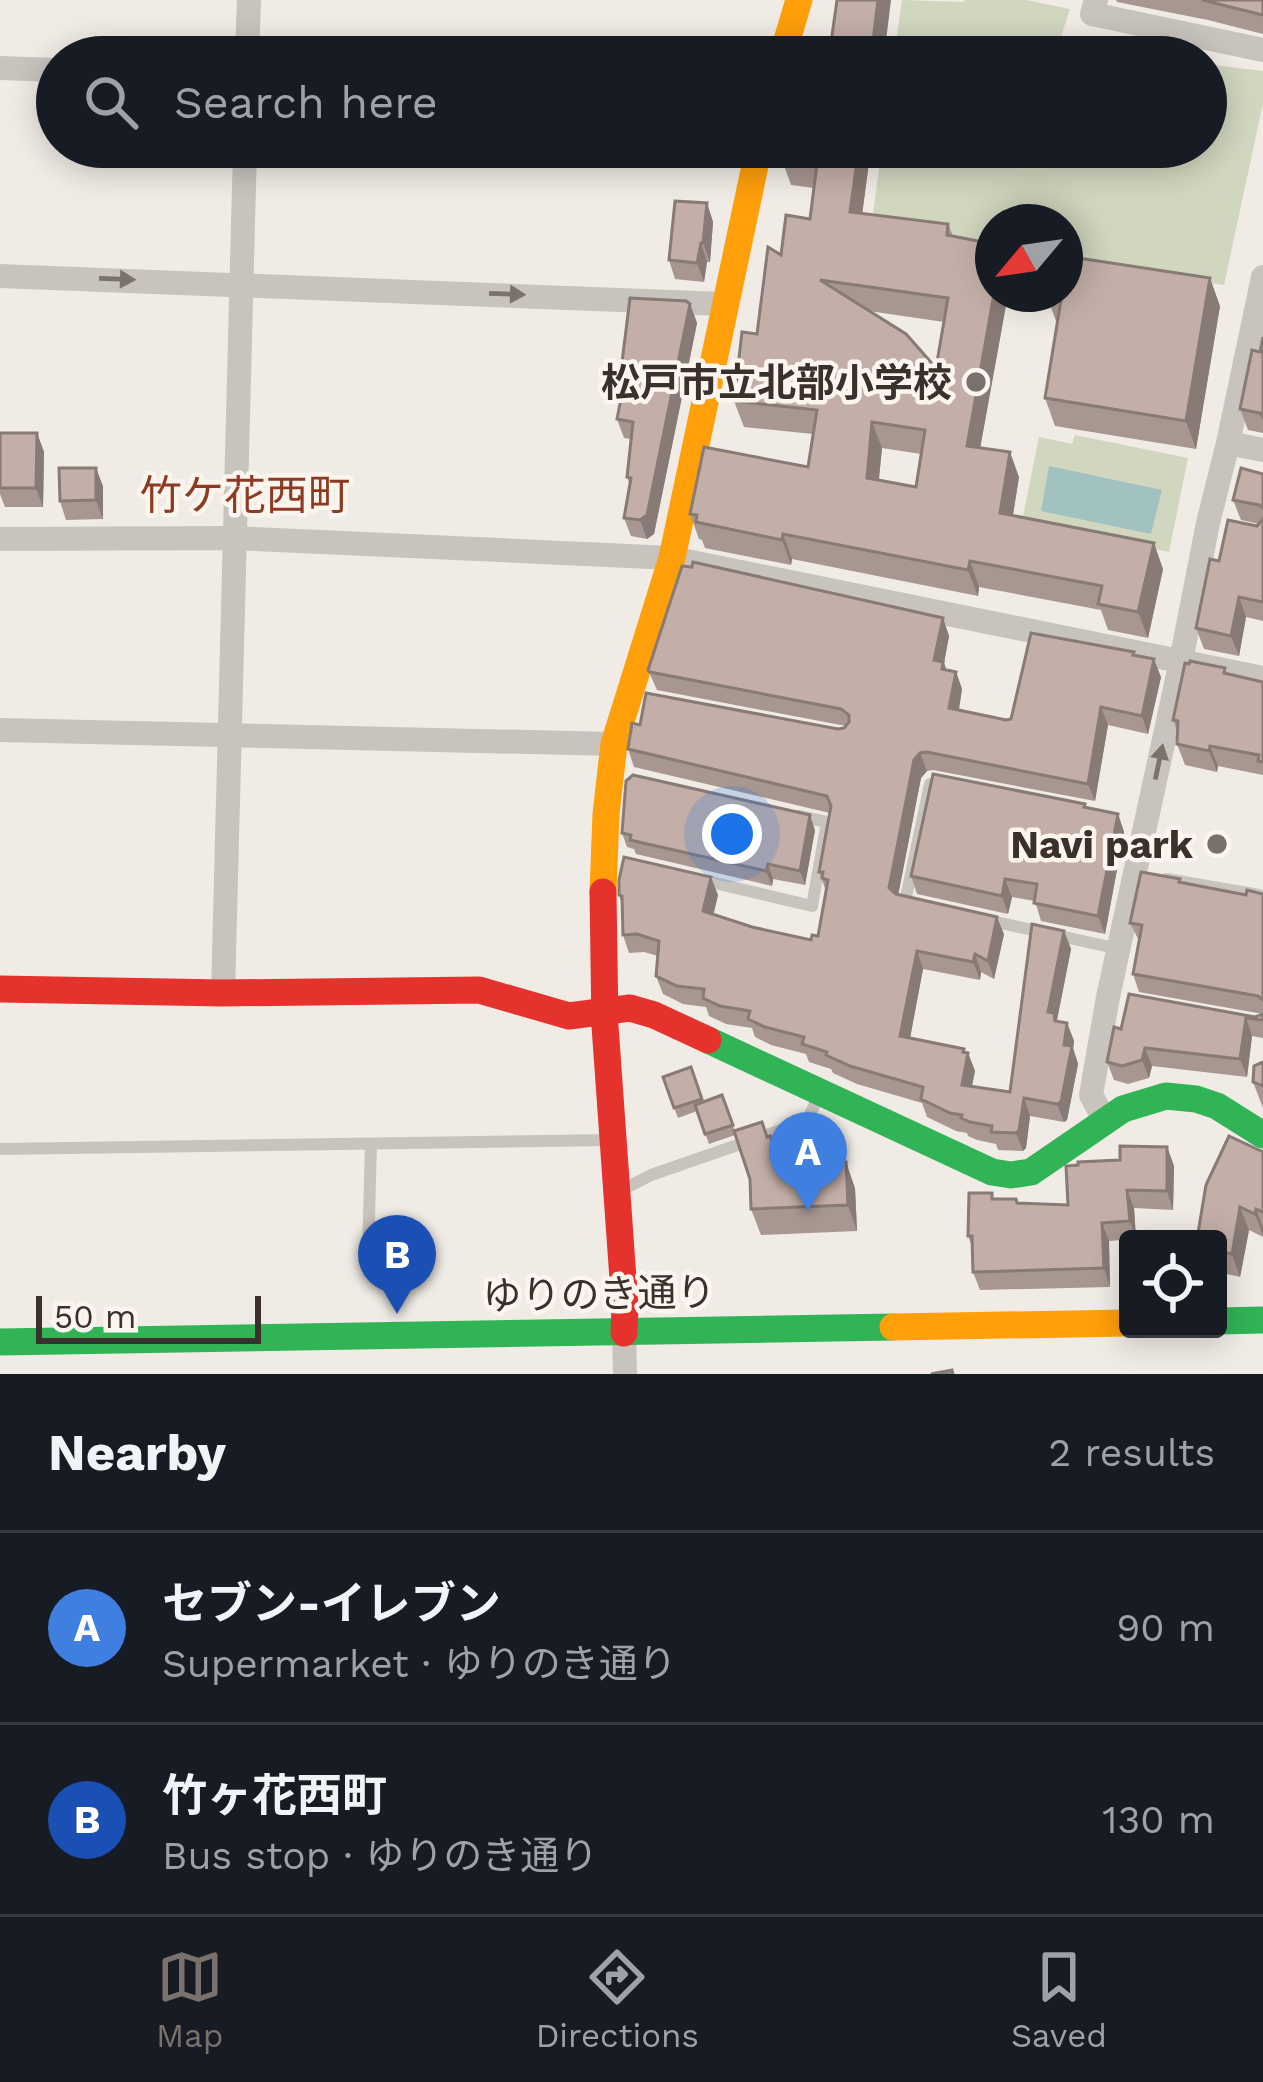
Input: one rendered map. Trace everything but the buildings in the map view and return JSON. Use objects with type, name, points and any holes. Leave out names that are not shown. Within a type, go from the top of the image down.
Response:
[{"type":"street","points":[[247,36],[248,0]]},
{"type":"street","points":[[788,36],[799,0]]},
{"type":"street","points":[[1096,0],[1093,14],[1197,36]]},
{"type":"street","points":[[1227,42],[1263,50]]},
{"type":"street","points":[[0,68],[36,69]]},
{"type":"street","points":[[223,993],[245,168]]},
{"type":"street","points":[[625,1374],[603,1011],[621,775],[614,744],[640,698],[754,168]]},
{"type":"street","points":[[0,276],[724,304]]},
{"type":"street","points":[[1105,1120],[1091,1095],[1120,999],[1119,949],[1136,873],[1135,820],[1217,525],[1228,442],[1258,322],[1263,277]]},
{"type":"street","points":[[1228,442],[1263,450]]},
{"type":"street","points":[[0,539],[234,538],[672,558],[1263,678]]},
{"type":"street","points":[[0,730],[614,744]]},
{"type":"street","points":[[0,989],[478,990],[569,1016],[630,1008],[821,1090],[992,1172],[1011,1175],[1030,1172],[1123,1109],[1166,1096],[1217,1106],[1263,1135]]},
{"type":"street","points":[[1227,1321],[1263,1320]]},
{"type":"street","name":"ゆりのき通り","points":[[0,1342],[1119,1323]]},
{"type":"lane","points":[[926,907],[905,902],[932,780],[953,784]]},
{"type":"lane","points":[[673,873],[812,906],[827,822],[784,812]]},
{"type":"lane","points":[[1136,873],[1260,895]]},
{"type":"lane","points":[[969,916],[1119,949]]},
{"type":"lane","points":[[616,1193],[651,1175],[807,1121],[821,1090]]},
{"type":"lane","points":[[0,1148],[612,1140]]},
{"type":"lane","points":[[368,1253],[371,1144]]},
{"type":"green space","points":[[902,0],[1026,0],[1070,9],[1061,36],[897,36]]},
{"type":"green space","points":[[1227,67],[1263,71],[1263,103],[1224,285],[1083,265],[1083,204],[975,204],[975,251],[870,236],[879,168],[1227,168]]},
{"type":"green space","points":[[1075,435],[1188,458],[1169,552],[1022,522],[1039,437],[1072,444]]},
{"type":"water","points":[[1049,466],[1162,490],[1151,534],[1041,511]]},
{"type":"traffic: fast","points":[[708,1040],[992,1172],[1031,1172],[1123,1109],[1166,1096],[1217,1106],[1263,1135]]},
{"type":"traffic: fast","points":[[1227,1321],[1263,1320]]},
{"type":"traffic: fast","points":[[0,1342],[893,1327]]},
{"type":"traffic: slow","points":[[788,36],[799,0]]},
{"type":"traffic: slow","points":[[603,892],[614,744],[672,558],[755,168]]},
{"type":"traffic: slow","points":[[893,1327],[1119,1323]]},
{"type":"traffic: jam","points":[[603,892],[605,1026],[624,1333]]},
{"type":"traffic: jam","points":[[0,989],[479,990],[569,1016],[630,1008],[708,1040]]},
{"type":"place","name":"松戸市立北部小学校","points":[[976,382]]},
{"type":"place","name":"Navi park","points":[[1217,844]]},
{"type":"place","name":"セブン-イレブン","points":[[808,1211]]},
{"type":"place","name":"竹ヶ花西町","points":[[397,1314]]},
{"type":"district","name":"竹ケ花西町","points":[[245,495]]}]
